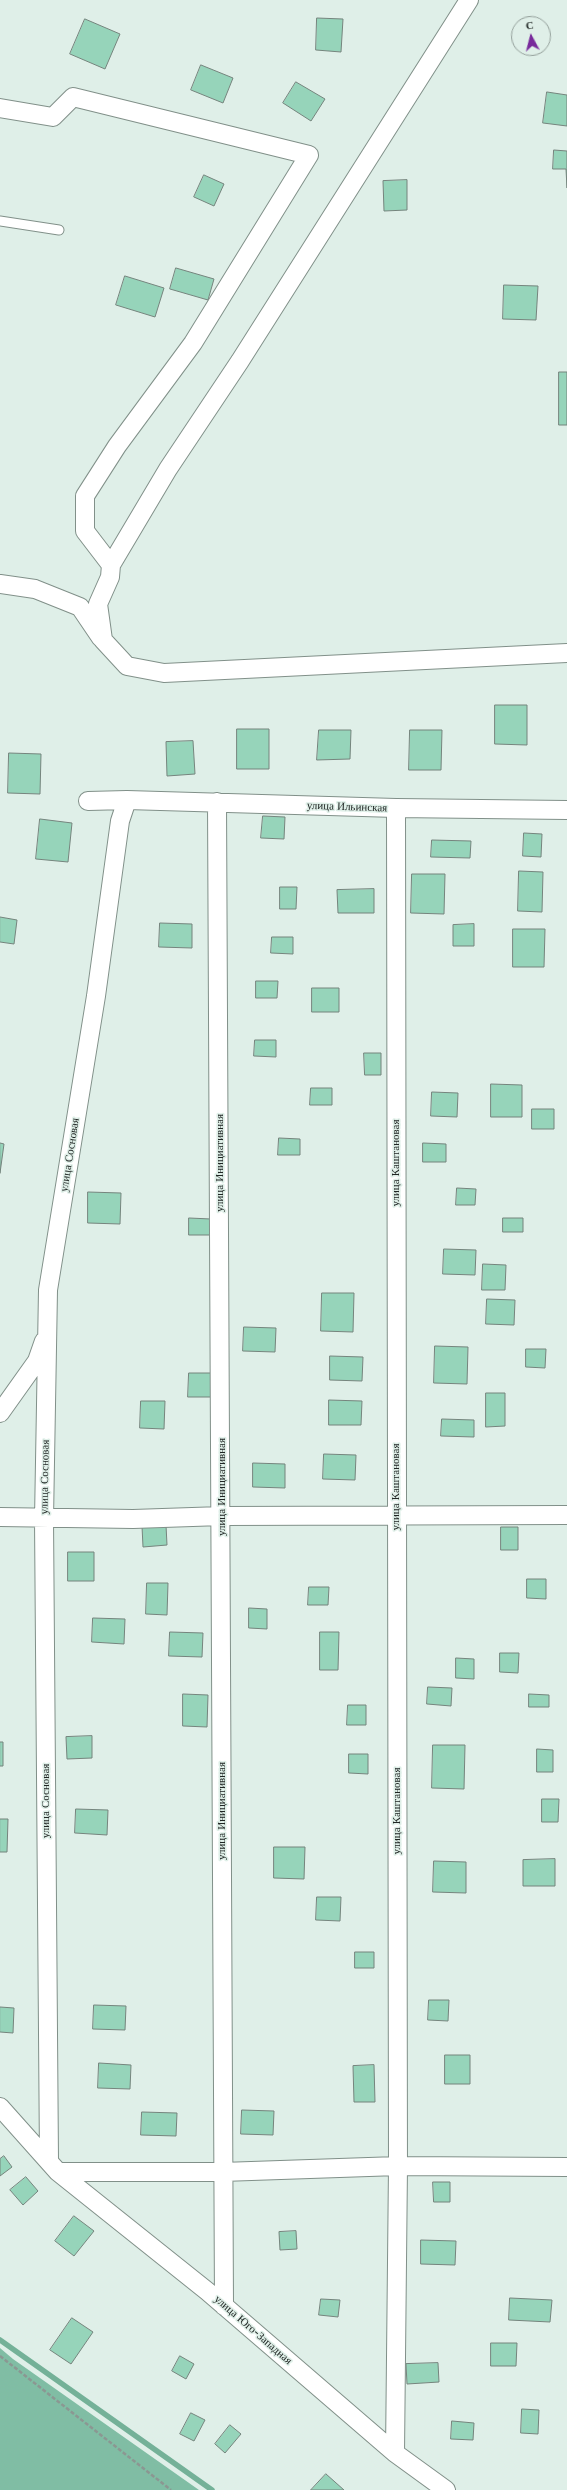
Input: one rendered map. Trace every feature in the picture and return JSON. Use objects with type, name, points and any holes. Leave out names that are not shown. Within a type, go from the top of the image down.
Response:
[{"type":"street","points":[[103,640],[98,604],[110,577],[111,565],[168,469],[240,361],[469,0]]},
{"type":"street","points":[[0,108],[53,117],[73,97],[309,155],[192,343],[117,446],[85,496],[85,531],[111,565]]},
{"type":"street","points":[[0,584],[35,589],[80,607],[103,640],[127,666],[164,672],[567,653]]},
{"type":"street","name":"улица Ильинская","points":[[88,801],[127,800],[396,808],[567,810]]},
{"type":"street","name":"улица Сосновая","points":[[53,2167],[44,1518],[49,1327],[48,1290],[96,996],[120,821],[127,800]]},
{"type":"street","name":"улица Инициативная","points":[[217,802],[222,1516],[222,2172],[224,2306]]},
{"type":"street","name":"улица Каштановая","points":[[395,2453],[398,2166],[396,808]]},
{"type":"street","points":[[0,1413],[37,1361],[49,1327]]},
{"type":"street","points":[[0,1517],[133,1519],[222,1516],[567,1515]]},
{"type":"street","name":"улица Юго-Западная","points":[[0,2107],[53,2167],[224,2306],[395,2453],[446,2490]]},
{"type":"street","points":[[53,2167],[222,2172],[398,2166],[567,2166]]},
{"type":"lane","points":[[0,221],[59,230]]},
{"type":"path","points":[[0,2356],[171,2490]]},
{"type":"green space","points":[[0,2348],[13,2359],[199,2490],[0,2490]]},
{"type":"building","points":[[317,18],[343,19],[341,52],[316,50]]},
{"type":"building","points":[[85,19],[120,34],[105,69],[70,54]]},
{"type":"building","points":[[201,65],[233,78],[223,103],[191,90]]},
{"type":"building","points":[[296,82],[325,99],[311,121],[283,103]]},
{"type":"building","points":[[547,92],[567,95],[567,126],[543,123]]},
{"type":"building","points":[[554,150],[567,151],[567,188],[566,169],[553,169]]},
{"type":"building","points":[[204,175],[224,184],[214,206],[194,197]]},
{"type":"building","points":[[407,180],[407,210],[384,211],[383,181]]},
{"type":"building","points":[[176,268],[214,279],[208,300],[170,289]]},
{"type":"building","points":[[125,276],[164,288],[155,317],[116,305]]},
{"type":"building","points":[[504,285],[538,286],[536,320],[503,319]]},
{"type":"building","points":[[559,372],[567,372],[567,425],[559,425]]},
{"type":"building","points":[[495,705],[527,705],[527,745],[495,744]]},
{"type":"building","points":[[237,729],[269,729],[269,769],[237,769]]},
{"type":"building","points":[[319,730],[351,730],[350,759],[317,760]]},
{"type":"building","points":[[410,730],[442,730],[441,770],[409,770]]},
{"type":"building","points":[[193,741],[195,774],[167,776],[166,742]]},
{"type":"building","points":[[9,753],[41,754],[40,794],[8,793]]},
{"type":"building","points":[[263,816],[285,817],[284,839],[261,838]]},
{"type":"building","points":[[40,819],[72,823],[68,862],[36,859]]},
{"type":"building","points":[[524,833],[542,834],[541,857],[523,856]]},
{"type":"building","points":[[432,840],[471,841],[470,858],[431,857]]},
{"type":"building","points":[[519,871],[543,872],[542,912],[518,911]]},
{"type":"building","points":[[412,874],[445,874],[444,914],[411,913]]},
{"type":"building","points":[[280,887],[297,887],[296,909],[280,909]]},
{"type":"building","points":[[374,889],[374,913],[338,913],[337,890]]},
{"type":"building","points":[[0,917],[17,920],[14,944],[0,942]]},
{"type":"building","points":[[160,923],[192,924],[192,948],[159,947]]},
{"type":"building","points":[[474,924],[474,946],[453,946],[453,925]]},
{"type":"building","points":[[513,929],[545,929],[544,967],[513,967]]},
{"type":"building","points":[[272,937],[293,937],[293,954],[271,953]]},
{"type":"building","points":[[256,981],[278,981],[277,998],[256,998]]},
{"type":"building","points":[[312,988],[339,988],[339,1012],[312,1012]]},
{"type":"building","points":[[255,1040],[276,1040],[276,1057],[254,1056]]},
{"type":"building","points":[[364,1053],[381,1053],[381,1075],[365,1075]]},
{"type":"building","points":[[491,1084],[522,1085],[522,1117],[491,1117]]},
{"type":"building","points":[[311,1088],[332,1088],[332,1105],[310,1105]]},
{"type":"building","points":[[432,1092],[458,1093],[457,1117],[431,1116]]},
{"type":"building","points":[[532,1109],[554,1109],[554,1129],[532,1129]]},
{"type":"building","points":[[279,1138],[300,1139],[300,1155],[278,1155]]},
{"type":"building","points":[[0,1143],[4,1144],[0,1173]]},
{"type":"building","points":[[423,1143],[446,1144],[446,1162],[423,1162]]},
{"type":"building","points":[[457,1188],[476,1189],[475,1205],[456,1205]]},
{"type":"building","points":[[88,1192],[121,1193],[120,1224],[88,1223]]},
{"type":"building","points":[[189,1218],[211,1219],[210,1235],[189,1235]]},
{"type":"building","points":[[503,1218],[523,1218],[523,1232],[503,1232]]},
{"type":"building","points":[[444,1249],[476,1250],[475,1275],[443,1274]]},
{"type":"building","points":[[483,1264],[506,1265],[505,1290],[482,1290]]},
{"type":"building","points":[[322,1293],[354,1293],[353,1332],[321,1331]]},
{"type":"building","points":[[487,1299],[515,1300],[514,1325],[486,1324]]},
{"type":"building","points":[[244,1327],[276,1328],[275,1352],[243,1351]]},
{"type":"building","points":[[435,1346],[468,1347],[467,1384],[434,1383]]},
{"type":"building","points":[[526,1349],[546,1349],[545,1368],[526,1367]]},
{"type":"building","points":[[330,1356],[363,1357],[362,1381],[330,1380]]},
{"type":"building","points":[[189,1373],[212,1373],[212,1397],[188,1397]]},
{"type":"building","points":[[486,1393],[505,1393],[505,1426],[486,1427]]},
{"type":"building","points":[[329,1400],[362,1401],[361,1425],[329,1425]]},
{"type":"building","points":[[141,1401],[165,1401],[164,1429],[140,1428]]},
{"type":"building","points":[[442,1419],[474,1420],[474,1437],[441,1436]]},
{"type":"building","points":[[324,1454],[356,1455],[355,1480],[323,1479]]},
{"type":"building","points":[[253,1463],[285,1464],[285,1488],[253,1487]]},
{"type":"building","points":[[166,1525],[167,1545],[143,1547],[142,1526]]},
{"type":"building","points":[[501,1527],[518,1527],[518,1550],[501,1550]]},
{"type":"building","points":[[68,1552],[94,1552],[94,1581],[68,1581]]},
{"type":"building","points":[[527,1579],[546,1579],[546,1599],[527,1598]]},
{"type":"building","points":[[147,1583],[168,1583],[167,1615],[146,1614]]},
{"type":"building","points":[[309,1587],[329,1587],[328,1605],[308,1605]]},
{"type":"building","points":[[249,1608],[267,1609],[267,1629],[249,1628]]},
{"type":"building","points":[[93,1618],[125,1619],[124,1644],[92,1642]]},
{"type":"building","points":[[170,1632],[203,1633],[202,1657],[169,1656]]},
{"type":"building","points":[[320,1632],[339,1632],[338,1670],[320,1670]]},
{"type":"building","points":[[500,1653],[519,1653],[518,1673],[500,1672]]},
{"type":"building","points":[[456,1658],[474,1659],[474,1679],[456,1678]]},
{"type":"building","points":[[428,1687],[452,1688],[451,1706],[427,1704]]},
{"type":"building","points":[[183,1694],[208,1695],[207,1727],[183,1726]]},
{"type":"building","points":[[529,1694],[549,1695],[549,1707],[529,1707]]},
{"type":"building","points":[[348,1705],[366,1705],[366,1725],[347,1725]]},
{"type":"building","points":[[92,1736],[92,1758],[67,1759],[66,1737]]},
{"type":"building","points":[[0,1742],[3,1742],[3,1766],[0,1766]]},
{"type":"building","points":[[433,1745],[465,1745],[464,1789],[432,1788]]},
{"type":"building","points":[[537,1749],[553,1750],[553,1772],[537,1772]]},
{"type":"building","points":[[349,1754],[368,1754],[368,1774],[349,1773]]},
{"type":"building","points":[[542,1799],[559,1799],[558,1822],[542,1822]]},
{"type":"building","points":[[76,1809],[108,1810],[107,1835],[75,1833]]},
{"type":"building","points":[[0,1819],[8,1819],[7,1852],[0,1852]]},
{"type":"building","points":[[274,1847],[305,1847],[304,1879],[274,1878]]},
{"type":"building","points":[[555,1859],[555,1886],[523,1886],[523,1860]]},
{"type":"building","points":[[434,1861],[466,1862],[466,1893],[433,1892]]},
{"type":"building","points":[[317,1897],[341,1897],[340,1921],[316,1920]]},
{"type":"building","points":[[355,1952],[374,1952],[374,1968],[355,1968]]},
{"type":"building","points":[[429,2000],[449,2000],[448,2021],[428,2020]]},
{"type":"building","points":[[94,2005],[126,2006],[125,2030],[93,2029]]},
{"type":"building","points":[[0,2007],[14,2008],[13,2033],[0,2032]]},
{"type":"building","points":[[445,2055],[470,2055],[470,2084],[445,2084]]},
{"type":"building","points":[[99,2063],[131,2065],[130,2089],[98,2088]]},
{"type":"building","points":[[374,2065],[375,2102],[354,2102],[353,2066]]},
{"type":"building","points":[[242,2110],[274,2111],[273,2135],[241,2134]]},
{"type":"building","points":[[142,2112],[177,2113],[176,2136],[141,2135]]},
{"type":"building","points":[[4,2156],[12,2167],[0,2176],[0,2159]]},
{"type":"building","points":[[26,2177],[38,2191],[23,2205],[10,2190]]},
{"type":"building","points":[[433,2182],[450,2182],[450,2202],[434,2202]]},
{"type":"building","points":[[74,2216],[94,2231],[74,2256],[55,2241]]},
{"type":"building","points":[[296,2231],[297,2249],[280,2250],[279,2232]]},
{"type":"building","points":[[421,2240],[456,2241],[455,2265],[421,2264]]},
{"type":"building","points":[[510,2298],[552,2300],[550,2322],[509,2320]]},
{"type":"building","points":[[321,2299],[340,2300],[338,2317],[319,2315]]},
{"type":"building","points":[[72,2318],[93,2332],[71,2364],[50,2350]]},
{"type":"building","points":[[491,2343],[517,2343],[516,2366],[491,2366]]},
{"type":"building","points":[[180,2356],[194,2364],[186,2379],[172,2371]]},
{"type":"building","points":[[438,2363],[439,2382],[407,2384],[406,2364]]},
{"type":"building","points":[[522,2409],[539,2410],[538,2434],[521,2433]]},
{"type":"building","points":[[191,2413],[205,2420],[194,2441],[180,2434]]},
{"type":"building","points":[[452,2421],[474,2423],[473,2440],[451,2439]]},
{"type":"building","points":[[230,2425],[241,2434],[225,2453],[215,2444]]},
{"type":"building","points":[[326,2474],[344,2490],[311,2490]]},
{"type":"waterway","points":[[0,2340],[212,2490]]}]
